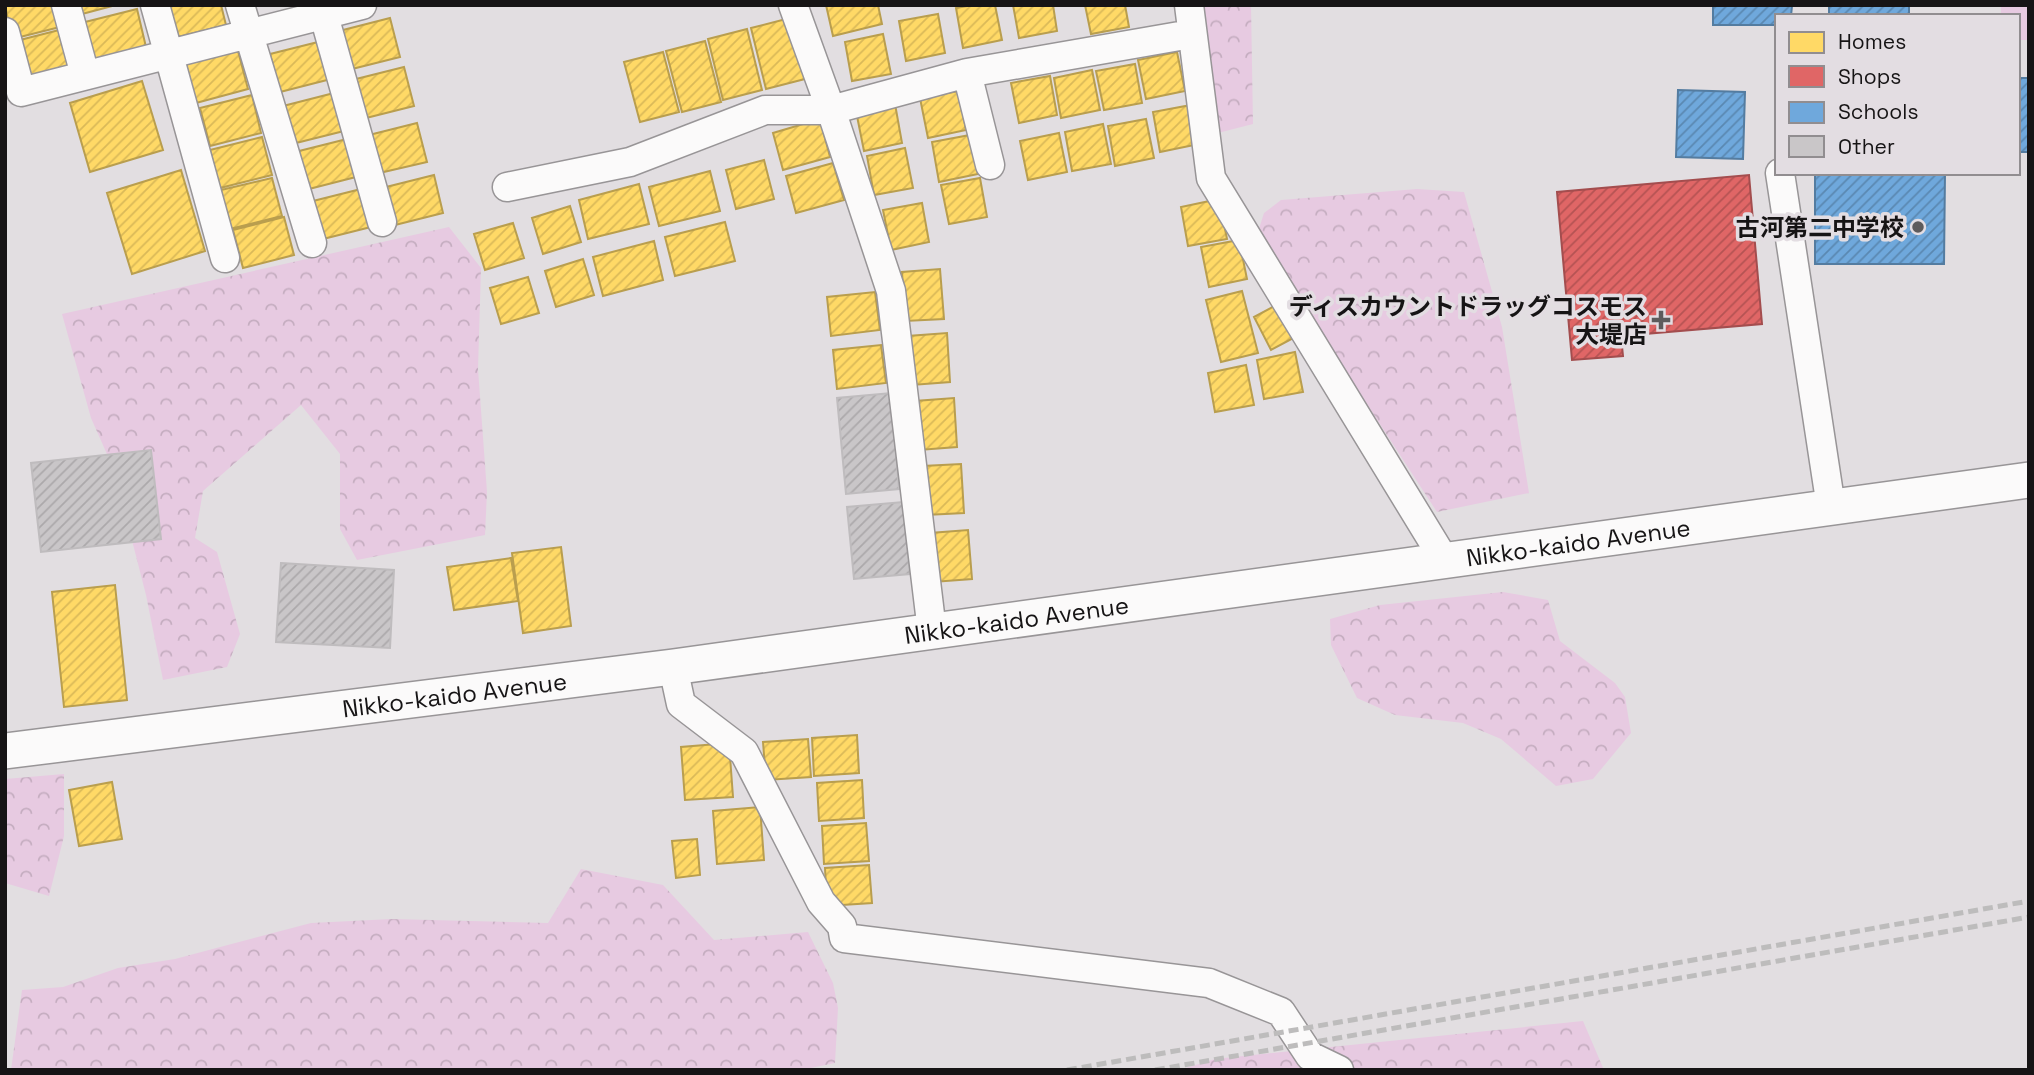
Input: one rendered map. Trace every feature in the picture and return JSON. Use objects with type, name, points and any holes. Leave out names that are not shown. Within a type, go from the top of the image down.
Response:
[{"type":"main road","name":"Nikko-kaido Avenue","points":[[5,751],[673,667],[2029,480]]},
{"type":"street","points":[[66,5],[85,75]]},
{"type":"street","points":[[155,5],[225,258]]},
{"type":"street","points":[[240,5],[312,243]]},
{"type":"street","points":[[5,32],[21,92],[249,34],[322,10],[362,5]]},
{"type":"street","points":[[793,5],[891,291],[932,631]]},
{"type":"street","points":[[1189,5],[1211,178],[1446,561]]},
{"type":"street","points":[[322,10],[382,222]]},
{"type":"street","points":[[507,187],[630,162],[765,110],[831,110],[967,73],[1191,34]]},
{"type":"street","points":[[967,73],[990,165]]},
{"type":"street","points":[[1780,175],[1831,507]]},
{"type":"street","points":[[673,667],[681,704],[744,752],[821,901],[842,926],[844,938],[1209,983],[1281,1012],[1310,1056],[1339,1070]]},
{"type":"green space","points":[[1201,5],[1251,5],[1253,124],[1214,134]]},
{"type":"green space","points":[[2001,5],[2029,5],[2029,40],[2020,40],[2020,14],[2001,14]]},
{"type":"green space","points":[[1417,189],[1464,192],[1502,327],[1529,493],[1437,512],[1257,235],[1264,213],[1281,200]]},
{"type":"green space","points":[[449,227],[481,268],[478,369],[487,492],[485,535],[357,560],[340,529],[340,454],[301,405],[203,491],[195,538],[217,552],[240,634],[227,667],[163,680],[146,595],[114,470],[91,418],[62,314]]},
{"type":"green space","points":[[1503,592],[1548,600],[1560,641],[1615,683],[1625,697],[1631,733],[1593,779],[1556,786],[1501,739],[1463,723],[1395,715],[1357,698],[1331,645],[1330,619],[1380,605]]},
{"type":"green space","points":[[64,774],[64,836],[49,896],[5,883],[5,779]]},
{"type":"green space","points":[[581,869],[663,885],[714,940],[808,932],[833,983],[838,1008],[835,1063],[801,1070],[11,1070],[22,990],[63,987],[118,968],[175,959],[311,923],[392,919],[548,923]]},
{"type":"green space","points":[[1583,1021],[1604,1070],[1179,1070],[1215,1059]]},
{"type":"building: Homes","points":[[5,5],[59,5],[64,26],[12,39]]},
{"type":"building: Homes","points":[[80,5],[116,5],[82,14]]},
{"type":"building: Homes","points":[[166,5],[221,5],[226,25],[174,38]]},
{"type":"building: Homes","points":[[826,5],[878,5],[882,24],[833,36]]},
{"type":"building: Homes","points":[[995,5],[1002,40],[963,48],[956,8]]},
{"type":"building: Homes","points":[[1013,5],[1053,5],[1057,31],[1019,38]]},
{"type":"building: Homes","points":[[1085,5],[1125,5],[1129,27],[1091,34]]},
{"type":"building: Homes","points":[[137,9],[146,47],[94,60],[85,22]]},
{"type":"building: Homes","points":[[938,14],[945,53],[906,61],[899,21]]},
{"type":"building: Homes","points":[[390,18],[400,57],[348,70],[339,31]]},
{"type":"building: Homes","points":[[790,18],[805,79],[766,89],[751,28]]},
{"type":"building: Homes","points":[[67,28],[77,66],[26,79],[16,41]]},
{"type":"building: Homes","points":[[747,29],[762,90],[723,100],[708,39]]},
{"type":"building: Homes","points":[[883,34],[891,74],[852,81],[845,42]]},
{"type":"building: Homes","points":[[322,41],[331,79],[280,92],[270,54]]},
{"type":"building: Homes","points":[[705,41],[721,102],[682,112],[666,51]]},
{"type":"building: Homes","points":[[238,51],[248,89],[196,103],[186,64]]},
{"type":"building: Homes","points":[[663,52],[679,112],[640,122],[624,62]]},
{"type":"building: Homes","points":[[1177,52],[1185,91],[1146,99],[1138,60]]},
{"type":"building: Homes","points":[[1135,64],[1142,103],[1104,110],[1096,71]]},
{"type":"building: Homes","points":[[404,67],[414,106],[362,119],[352,80]]},
{"type":"building: Homes","points":[[1092,70],[1100,110],[1061,118],[1054,78]]},
{"type":"building: Homes","points":[[1050,76],[1057,115],[1019,123],[1011,83]]},
{"type":"building: Homes","points":[[142,81],[163,150],[90,172],[70,103]]},
{"type":"building: Homes","points":[[959,91],[966,130],[928,138],[920,98]]},
{"type":"building: Homes","points":[[334,93],[344,131],[292,144],[283,106]]},
{"type":"building: Homes","points":[[252,95],[261,133],[210,146],[200,108]]},
{"type":"building: Homes","points":[[895,104],[902,143],[864,151],[856,111]]},
{"type":"building: Homes","points":[[1191,105],[1199,144],[1160,152],[1153,112]]},
{"type":"building: Homes","points":[[820,119],[830,157],[783,170],[773,133]]},
{"type":"building: Homes","points":[[1146,119],[1154,158],[1115,166],[1108,126]]},
{"type":"building: Homes","points":[[417,123],[427,162],[375,174],[365,136]]},
{"type":"building: Homes","points":[[1103,124],[1111,164],[1072,171],[1065,132]]},
{"type":"building: Homes","points":[[1059,133],[1067,172],[1028,180],[1020,141]]},
{"type":"building: Homes","points":[[970,135],[978,174],[939,182],[932,142]]},
{"type":"building: Homes","points":[[262,137],[272,175],[220,188],[210,150]]},
{"type":"building: Homes","points":[[347,139],[356,177],[305,190],[295,152]]},
{"type":"building: Homes","points":[[905,148],[913,188],[874,195],[867,156]]},
{"type":"building: Homes","points":[[764,160],[774,199],[736,209],[726,170]]},
{"type":"building: Homes","points":[[833,163],[844,200],[796,213],[786,176]]},
{"type":"building: Homes","points":[[181,170],[205,251],[132,274],[107,193]]},
{"type":"building: Homes","points":[[710,171],[720,211],[659,226],[649,187]]},
{"type":"building: Homes","points":[[434,175],[443,213],[391,226],[382,188]]},
{"type":"building: Homes","points":[[272,178],[282,216],[230,229],[221,190]]},
{"type":"building: Homes","points":[[980,178],[987,217],[949,224],[941,185]]},
{"type":"building: Homes","points":[[639,184],[649,224],[588,239],[579,200]]},
{"type":"building: Homes","points":[[361,189],[371,227],[319,240],[309,202]]},
{"type":"building: Homes","points":[[1219,199],[1227,239],[1188,246],[1181,207]]},
{"type":"building: Homes","points":[[922,203],[929,242],[891,250],[883,210]]},
{"type":"building: Homes","points":[[570,206],[581,242],[543,254],[532,218]]},
{"type":"building: Homes","points":[[284,217],[294,255],[243,268],[233,230]]},
{"type":"building: Homes","points":[[725,222],[735,261],[675,276],[665,237]]},
{"type":"building: Homes","points":[[513,223],[524,258],[485,270],[474,234]]},
{"type":"building: Homes","points":[[1239,240],[1247,279],[1209,287],[1201,247]]},
{"type":"building: Homes","points":[[654,241],[663,280],[603,296],[593,257]]},
{"type":"building: Homes","points":[[583,259],[594,295],[556,307],[545,271]]},
{"type":"building: Homes","points":[[940,269],[944,319],[905,321],[902,272]]},
{"type":"building: Homes","points":[[528,277],[539,313],[501,324],[490,288]]},
{"type":"building: Homes","points":[[1242,291],[1258,353],[1221,362],[1206,300]]},
{"type":"building: Homes","points":[[875,292],[880,330],[831,336],[827,297]]},
{"type":"building: Homes","points":[[1282,302],[1299,335],[1271,350],[1254,317]]},
{"type":"building: Homes","points":[[947,333],[950,382],[912,385],[908,336]]},
{"type":"building: Homes","points":[[881,345],[886,383],[837,389],[833,350]]},
{"type":"building: Homes","points":[[1295,352],[1303,392],[1264,399],[1257,360]]},
{"type":"building: Homes","points":[[1246,365],[1254,405],[1215,412],[1208,373]]},
{"type":"building: Homes","points":[[954,398],[957,447],[919,450],[915,401]]},
{"type":"building: Homes","points":[[961,464],[964,513],[926,515],[923,466]]},
{"type":"building: Homes","points":[[968,530],[972,579],[933,582],[930,533]]},
{"type":"building: Homes","points":[[561,547],[571,626],[523,633],[512,553]]},
{"type":"building: Homes","points":[[511,558],[518,601],[454,610],[447,567]]},
{"type":"building: Homes","points":[[115,585],[127,700],[64,707],[52,592]]},
{"type":"building: Homes","points":[[857,735],[859,773],[814,776],[812,738]]},
{"type":"building: Homes","points":[[808,739],[811,777],[766,780],[763,742]]},
{"type":"building: Homes","points":[[729,743],[733,797],[685,800],[681,747]]},
{"type":"building: Homes","points":[[862,780],[864,818],[819,821],[817,783]]},
{"type":"building: Homes","points":[[112,782],[122,839],[79,846],[69,790]]},
{"type":"building: Homes","points":[[760,807],[764,860],[717,864],[713,811]]},
{"type":"building: Homes","points":[[866,823],[869,861],[824,864],[822,826]]},
{"type":"building: Homes","points":[[697,839],[700,875],[676,878],[672,841]]},
{"type":"building: Homes","points":[[869,865],[872,903],[827,906],[825,868]]},
{"type":"building: Shops","points":[[1749,175],[1762,324],[1621,336],[1623,356],[1572,360],[1557,192]]},
{"type":"building: Schools","points":[[1713,5],[1909,5],[1909,14],[1829,14],[1829,6],[1792,6],[1791,14],[1775,14],[1775,25],[1713,25]]},
{"type":"building: Schools","points":[[2020,78],[2029,78],[2029,152],[2020,152]]},
{"type":"building: Schools","points":[[1678,90],[1745,92],[1743,159],[1676,157]]},
{"type":"building: Schools","points":[[1815,175],[1945,175],[1944,264],[1815,264]]},
{"type":"building: Other","points":[[891,393],[899,489],[846,494],[837,398]]},
{"type":"building: Other","points":[[151,450],[161,539],[41,552],[31,463]]},
{"type":"building: Other","points":[[903,502],[910,574],[854,579],[847,507]]},
{"type":"building: Other","points":[[281,563],[394,570],[390,648],[276,642]]},
{"type":"railway","points":[[1067,1070],[2029,901]]},
{"type":"railway","points":[[1155,1070],[2029,917]]},
{"type":"place","name":"古河第二中学校","points":[[1918,227]]},
{"type":"place","name":"ディスカウントドラッグコスモス 大堤店","points":[[1661,320]]}]
